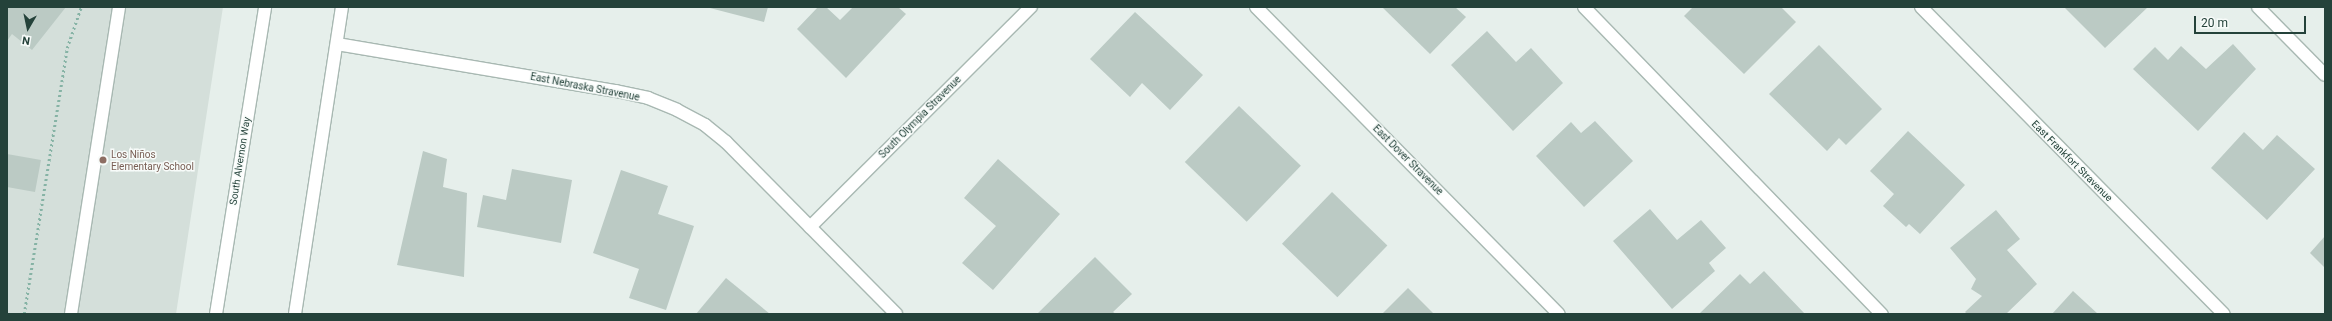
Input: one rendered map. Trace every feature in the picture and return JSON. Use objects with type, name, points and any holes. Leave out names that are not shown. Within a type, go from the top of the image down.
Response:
[{"type":"street","points":[[71,314],[119,7]]},
{"type":"street","name":"South Alvernon Way","points":[[216,314],[265,7]]},
{"type":"street","points":[[295,314],[342,7]]},
{"type":"street","name":"South Olympia Stravenue","points":[[810,227],[1031,7]]},
{"type":"street","name":"East Dover Stravenue","points":[[1256,7],[1559,314]]},
{"type":"street","points":[[1584,7],[1882,314]]},
{"type":"street","name":"East Frankfort Stravenue","points":[[1921,7],[2224,314]]},
{"type":"street","points":[[2258,7],[2325,75]]},
{"type":"street","name":"East Nebraska Stravenue","points":[[337,44],[648,98],[704,125],[726,142],[896,314]]},
{"type":"path","points":[[24,314],[68,48],[81,7]]},
{"type":"shaded area","name":"Los Niños Elementary School","points":[[7,7],[223,7],[176,314],[7,314]]},
{"type":"building","points":[[7,7],[66,7],[32,50],[12,34],[7,41]]},
{"type":"building","points":[[706,7],[768,7],[764,22]]},
{"type":"building","points":[[818,7],[826,7],[840,20],[853,7],[898,7],[906,14],[846,78],[797,29]]},
{"type":"building","points":[[1382,7],[1455,7],[1466,17],[1430,54]]},
{"type":"building","points":[[1693,7],[1781,7],[1796,22],[1744,74],[1684,16]]},
{"type":"building","points":[[2064,7],[2148,7],[2105,48]]},
{"type":"building","points":[[1135,12],[1203,75],[1170,110],[1142,83],[1130,97],[1090,59]]},
{"type":"building","points":[[1487,31],[1516,62],[1531,48],[1563,83],[1513,131],[1451,65]]},
{"type":"building","points":[[2233,44],[2256,69],[2198,131],[2133,69],[2155,47],[2168,60],[2181,46],[2206,69]]},
{"type":"building","points":[[1819,45],[1882,109],[1846,145],[1839,138],[1827,151],[1769,94]]},
{"type":"building","points":[[1239,106],[1301,166],[1247,222],[1185,162]]},
{"type":"building","points":[[1595,121],[1633,161],[1584,207],[1536,156],[1571,122],[1581,133]]},
{"type":"building","points":[[1908,131],[1965,185],[1920,234],[1909,224],[1906,227],[1883,206],[1894,194],[1870,171]]},
{"type":"building","points":[[2244,132],[2263,150],[2277,135],[2315,169],[2267,220],[2211,168]]},
{"type":"building","points":[[423,151],[447,159],[443,187],[467,193],[464,277],[397,265]]},
{"type":"building","points":[[7,154],[41,160],[35,192],[7,187]]},
{"type":"building","points":[[998,159],[1060,214],[993,290],[962,263],[996,226],[964,198]]},
{"type":"building","points":[[512,169],[572,180],[561,243],[477,227],[483,195],[506,200]]},
{"type":"building","points":[[621,170],[668,186],[658,214],[694,226],[666,310],[629,298],[639,269],[593,253]]},
{"type":"building","points":[[1332,192],[1387,245],[1337,297],[1282,244]]},
{"type":"building","points":[[1650,209],[1677,240],[1701,220],[1726,248],[1709,263],[1715,271],[1672,309],[1613,241]]},
{"type":"building","points":[[1996,210],[2020,239],[2007,250],[2037,284],[2006,314],[1967,314],[1965,312],[1982,296],[1971,289],[1976,279],[1950,248]]},
{"type":"building","points":[[2325,236],[2325,268],[2310,253]]},
{"type":"building","points":[[1095,257],[1132,294],[1113,312],[1116,314],[1037,314]]},
{"type":"building","points":[[1764,271],[1805,314],[1699,314],[1740,274],[1750,284]]},
{"type":"building","points":[[726,278],[770,314],[696,314]]},
{"type":"building","points":[[1408,288],[1434,314],[1382,314]]},
{"type":"building","points":[[2073,291],[2098,314],[2052,314]]},
{"type":"place","name":"Los Niños Elementary School","points":[[103,160]]}]
